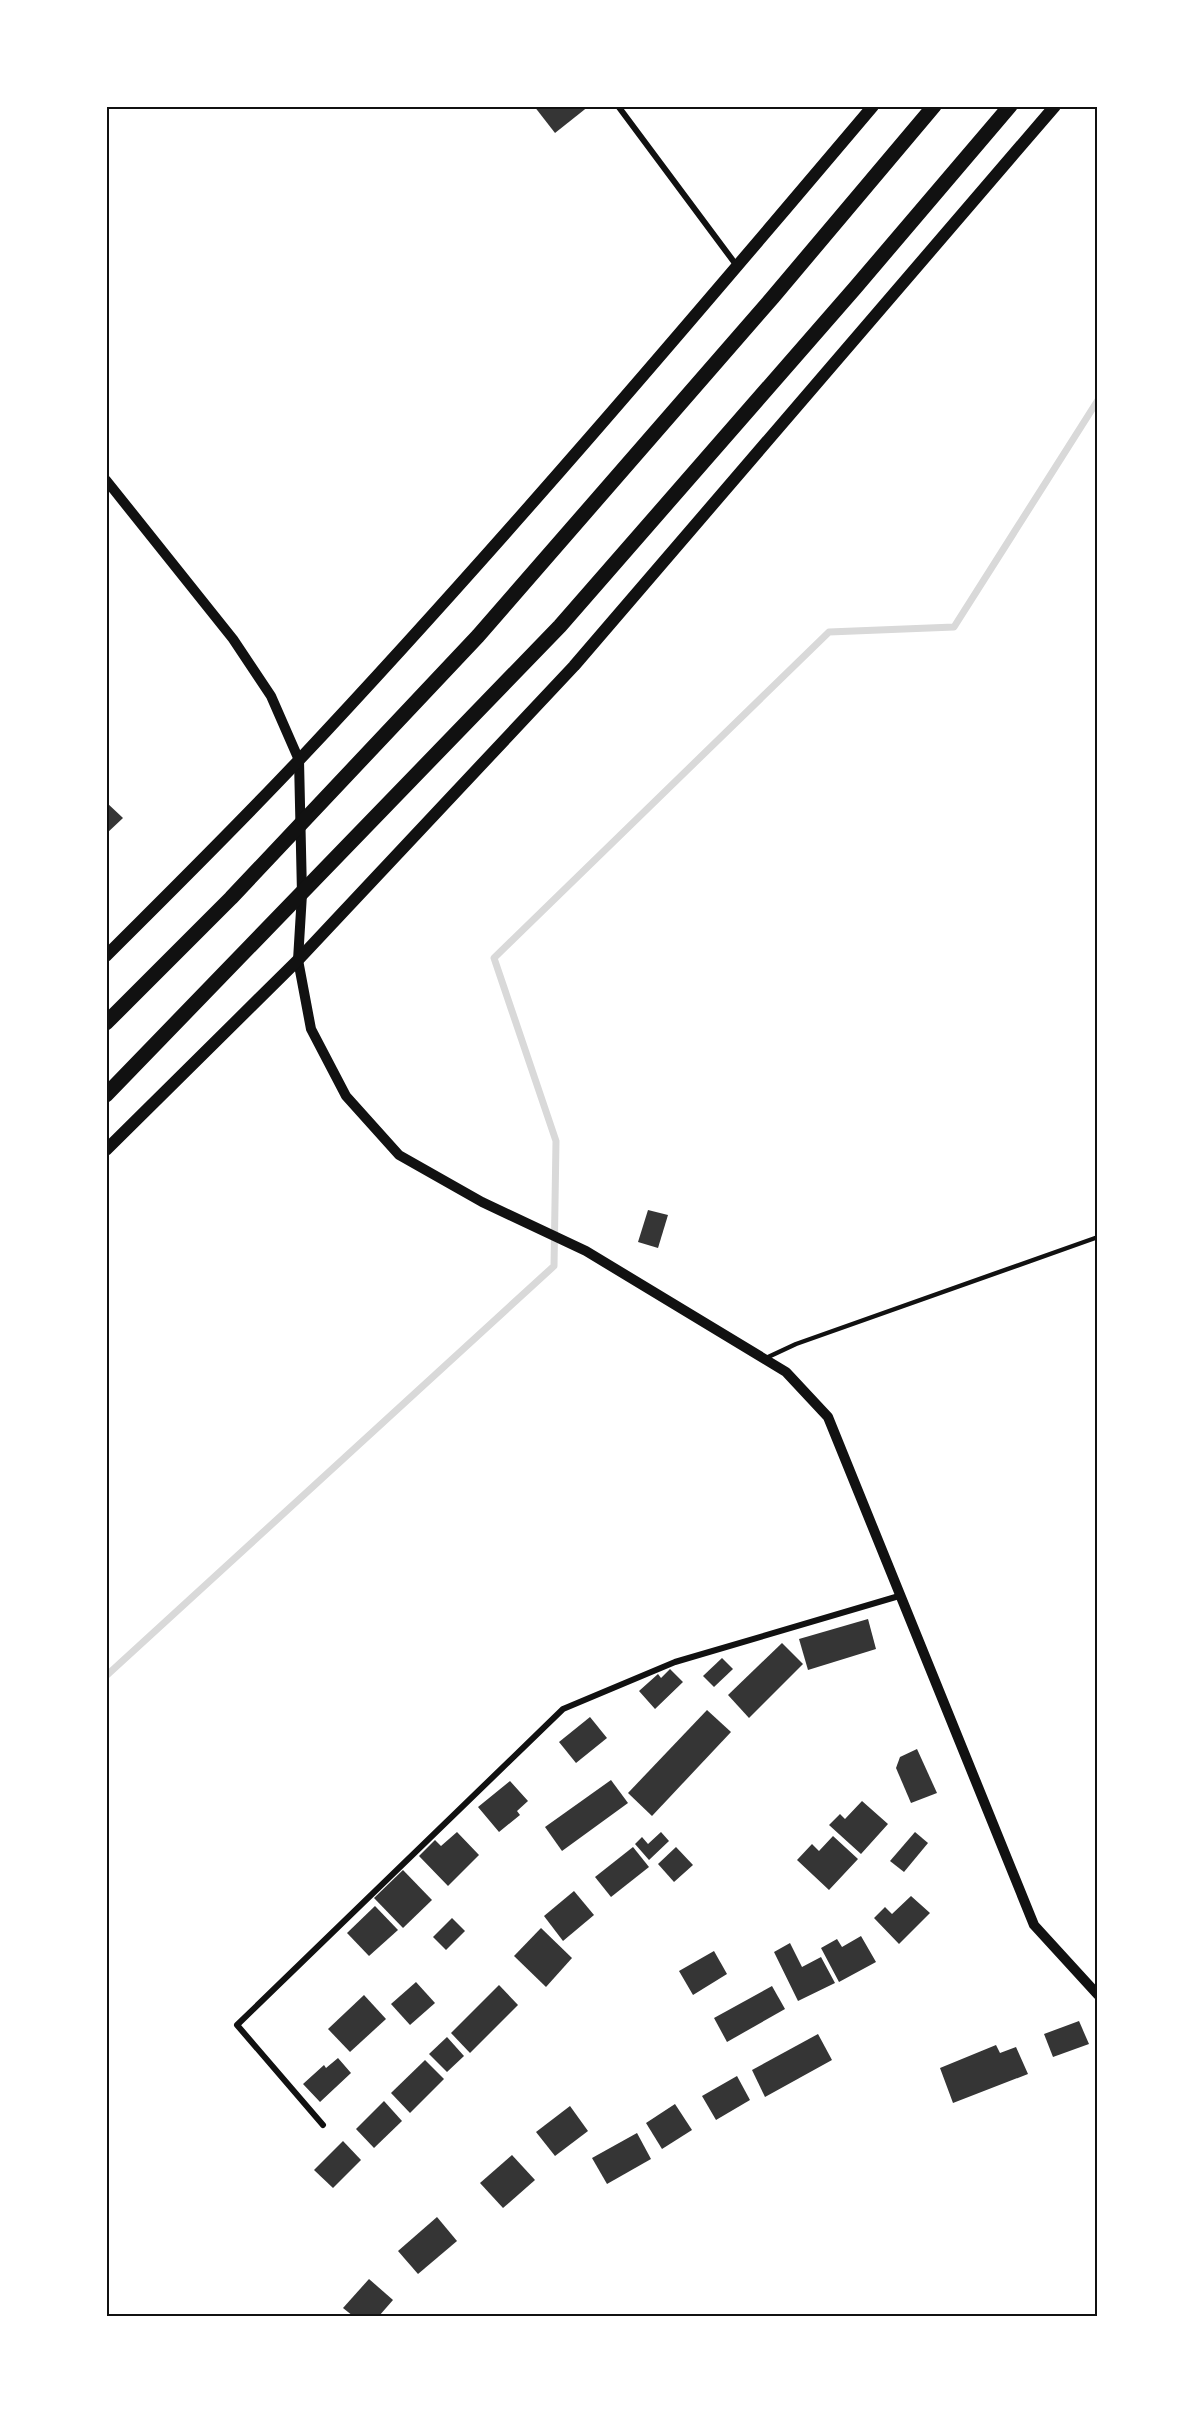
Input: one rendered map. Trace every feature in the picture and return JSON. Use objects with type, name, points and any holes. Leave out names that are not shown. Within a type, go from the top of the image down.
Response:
[{"type":"main road","points":[[106,956],[298,760],[443,604],[737,267],[873,106]]},
{"type":"main road","points":[[106,1023],[231,898],[478,636],[781,288],[934,106]]},
{"type":"main road","points":[[106,1095],[560,626],[855,288],[1010,106]]},
{"type":"main road","points":[[106,1150],[298,960],[574,666],[1055,106]]},
{"type":"street","points":[[618,106],[737,267]]},
{"type":"street","points":[[106,480],[233,639],[271,696],[298,760],[302,894],[298,960],[311,1029],[346,1096],[399,1155],[482,1202],[586,1251],[786,1372],[828,1417],[1034,1924],[1098,1995]]},
{"type":"street","points":[[323,2125],[237,2025],[563,1709],[675,1662],[899,1596]]},
{"type":"lane","points":[[763,1359],[796,1344],[1098,1237]]},
{"type":"building","points":[[534,106],[589,106],[555,133]]},
{"type":"building","points":[[106,802],[123,818],[106,834]]},
{"type":"building","points":[[648,1210],[668,1215],[658,1248],[638,1242]]},
{"type":"building","points":[[868,1619],[876,1649],[808,1670],[799,1639]]},
{"type":"building","points":[[782,1643],[803,1664],[749,1718],[728,1695]]},
{"type":"building","points":[[722,1658],[733,1669],[714,1687],[703,1676]]},
{"type":"building","points":[[670,1669],[683,1682],[655,1709],[639,1691],[658,1674],[661,1678]]},
{"type":"building","points":[[707,1710],[731,1732],[652,1816],[628,1793]]},
{"type":"building","points":[[590,1717],[607,1738],[576,1763],[559,1742]]},
{"type":"building","points":[[917,1749],[937,1793],[911,1803],[896,1768],[900,1757]]},
{"type":"building","points":[[611,1780],[628,1803],[562,1851],[545,1827]]},
{"type":"building","points":[[510,1781],[528,1801],[517,1811],[520,1815],[499,1832],[478,1807]]},
{"type":"building","points":[[862,1801],[888,1824],[861,1854],[829,1825],[840,1814],[845,1819]]},
{"type":"building","points":[[457,1832],[479,1855],[448,1886],[419,1856],[435,1840],[441,1846]]},
{"type":"building","points":[[661,1832],[669,1841],[649,1860],[635,1844],[642,1837],[648,1844]]},
{"type":"building","points":[[915,1832],[928,1843],[904,1872],[890,1861]]},
{"type":"building","points":[[833,1836],[858,1859],[829,1890],[797,1860],[812,1844],[819,1851]]},
{"type":"building","points":[[633,1847],[649,1867],[611,1897],[595,1877]]},
{"type":"building","points":[[676,1847],[693,1865],[674,1882],[658,1864]]},
{"type":"building","points":[[403,1870],[432,1900],[403,1928],[374,1898]]},
{"type":"building","points":[[574,1891],[594,1915],[563,1941],[544,1916]]},
{"type":"building","points":[[911,1896],[930,1913],[899,1944],[874,1918],[885,1907],[892,1914]]},
{"type":"building","points":[[375,1906],[398,1930],[369,1956],[347,1933]]},
{"type":"building","points":[[452,1918],[465,1931],[446,1950],[433,1937]]},
{"type":"building","points":[[541,1928],[572,1958],[546,1987],[514,1956]]},
{"type":"building","points":[[861,1936],[876,1962],[839,1982],[821,1948],[837,1939],[842,1947]]},
{"type":"building","points":[[790,1943],[802,1967],[821,1957],[835,1983],[798,2001],[774,1952]]},
{"type":"building","points":[[714,1951],[727,1974],[693,1995],[679,1971]]},
{"type":"building","points":[[416,1982],[435,2003],[410,2025],[391,2004]]},
{"type":"building","points":[[499,1985],[518,2005],[470,2053],[451,2033]]},
{"type":"building","points":[[772,1986],[785,2009],[727,2042],[714,2018]]},
{"type":"building","points":[[364,1995],[386,2019],[350,2052],[328,2029]]},
{"type":"building","points":[[1079,2021],[1089,2044],[1053,2057],[1044,2034]]},
{"type":"building","points":[[818,2034],[832,2060],[765,2097],[752,2070]]},
{"type":"building","points":[[447,2037],[464,2056],[447,2072],[429,2054]]},
{"type":"building","points":[[996,2045],[1000,2053],[1016,2047],[1028,2074],[953,2103],[940,2068]]},
{"type":"building","points":[[338,2058],[351,2073],[320,2102],[303,2084],[324,2065],[326,2068]]},
{"type":"building","points":[[425,2060],[444,2079],[410,2113],[391,2093]]},
{"type":"building","points":[[737,2076],[750,2100],[716,2120],[702,2096]]},
{"type":"building","points":[[384,2101],[402,2121],[374,2148],[356,2129]]},
{"type":"building","points":[[675,2104],[692,2130],[662,2149],[646,2123]]},
{"type":"building","points":[[570,2106],[588,2131],[555,2156],[536,2132]]},
{"type":"building","points":[[637,2133],[651,2159],[607,2184],[592,2158]]},
{"type":"building","points":[[343,2141],[361,2160],[333,2188],[314,2170]]},
{"type":"building","points":[[512,2155],[535,2180],[503,2208],[480,2183]]},
{"type":"building","points":[[437,2217],[457,2241],[418,2274],[398,2251]]},
{"type":"building","points":[[369,2279],[393,2300],[379,2316],[353,2316],[343,2308]]},
{"type":"waterway","points":[[106,1676],[554,1266],[556,1141],[494,958],[829,632],[954,627],[1098,400]]}]
